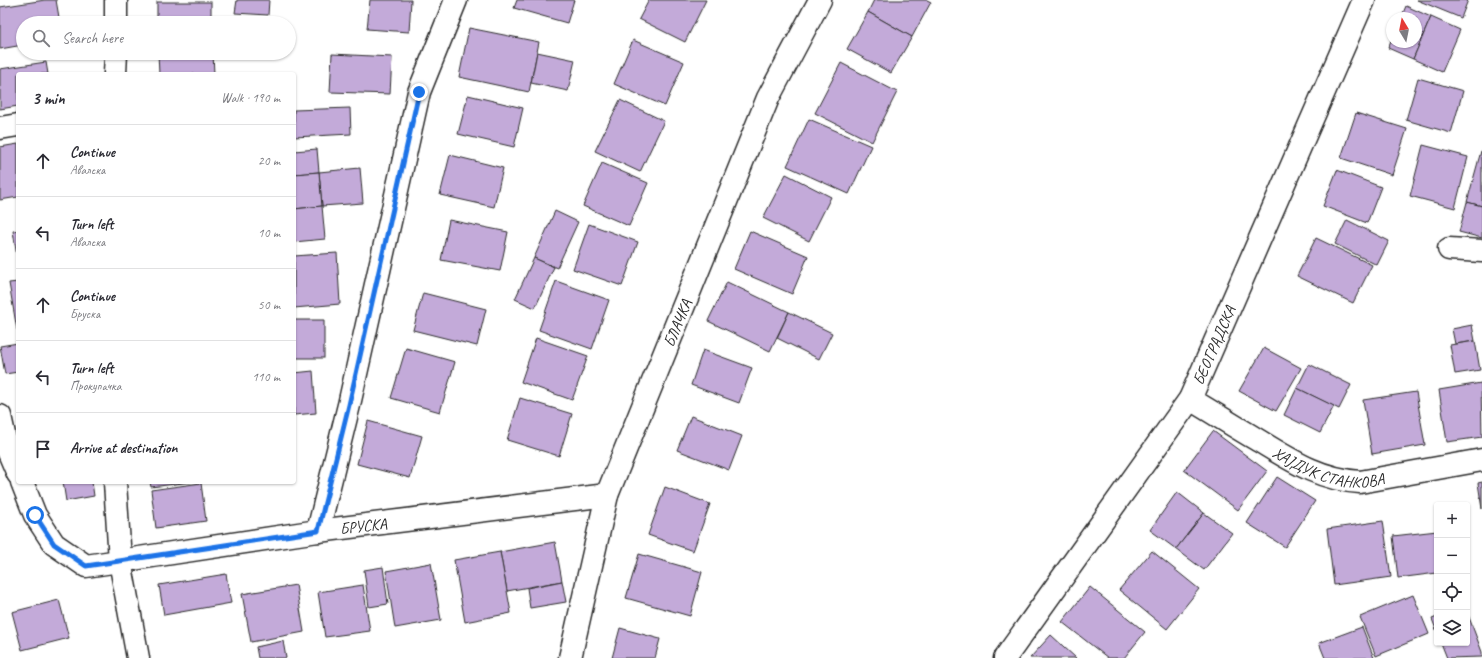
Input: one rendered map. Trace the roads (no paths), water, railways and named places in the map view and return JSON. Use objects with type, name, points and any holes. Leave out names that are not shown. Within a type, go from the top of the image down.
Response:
[{"type":"street","points":[[116,0],[116,16]]},
{"type":"street","points":[[318,531],[349,405],[419,92],[456,0]]},
{"type":"street","name":"БЛАЧКА","points":[[570,658],[607,495],[768,98],[820,0]]},
{"type":"street","name":"БЕОГРАДСКА","points":[[1004,658],[1190,399],[1364,0]]},
{"type":"street","points":[[115,72],[116,60]]},
{"type":"street","points":[[0,128],[16,125]]},
{"type":"street","points":[[1449,249],[1482,251]]},
{"type":"street","name":"ХАЈДУК СТАНКОВА","points":[[1190,399],[1299,465],[1343,481],[1360,482],[1482,460]]},
{"type":"street","points":[[0,416],[4,447],[16,470]]},
{"type":"street","name":"БРУСКА","points":[[23,484],[35,515],[54,544],[86,566],[318,531],[607,495]]},
{"type":"street","points":[[115,484],[120,561],[138,658]]}]
